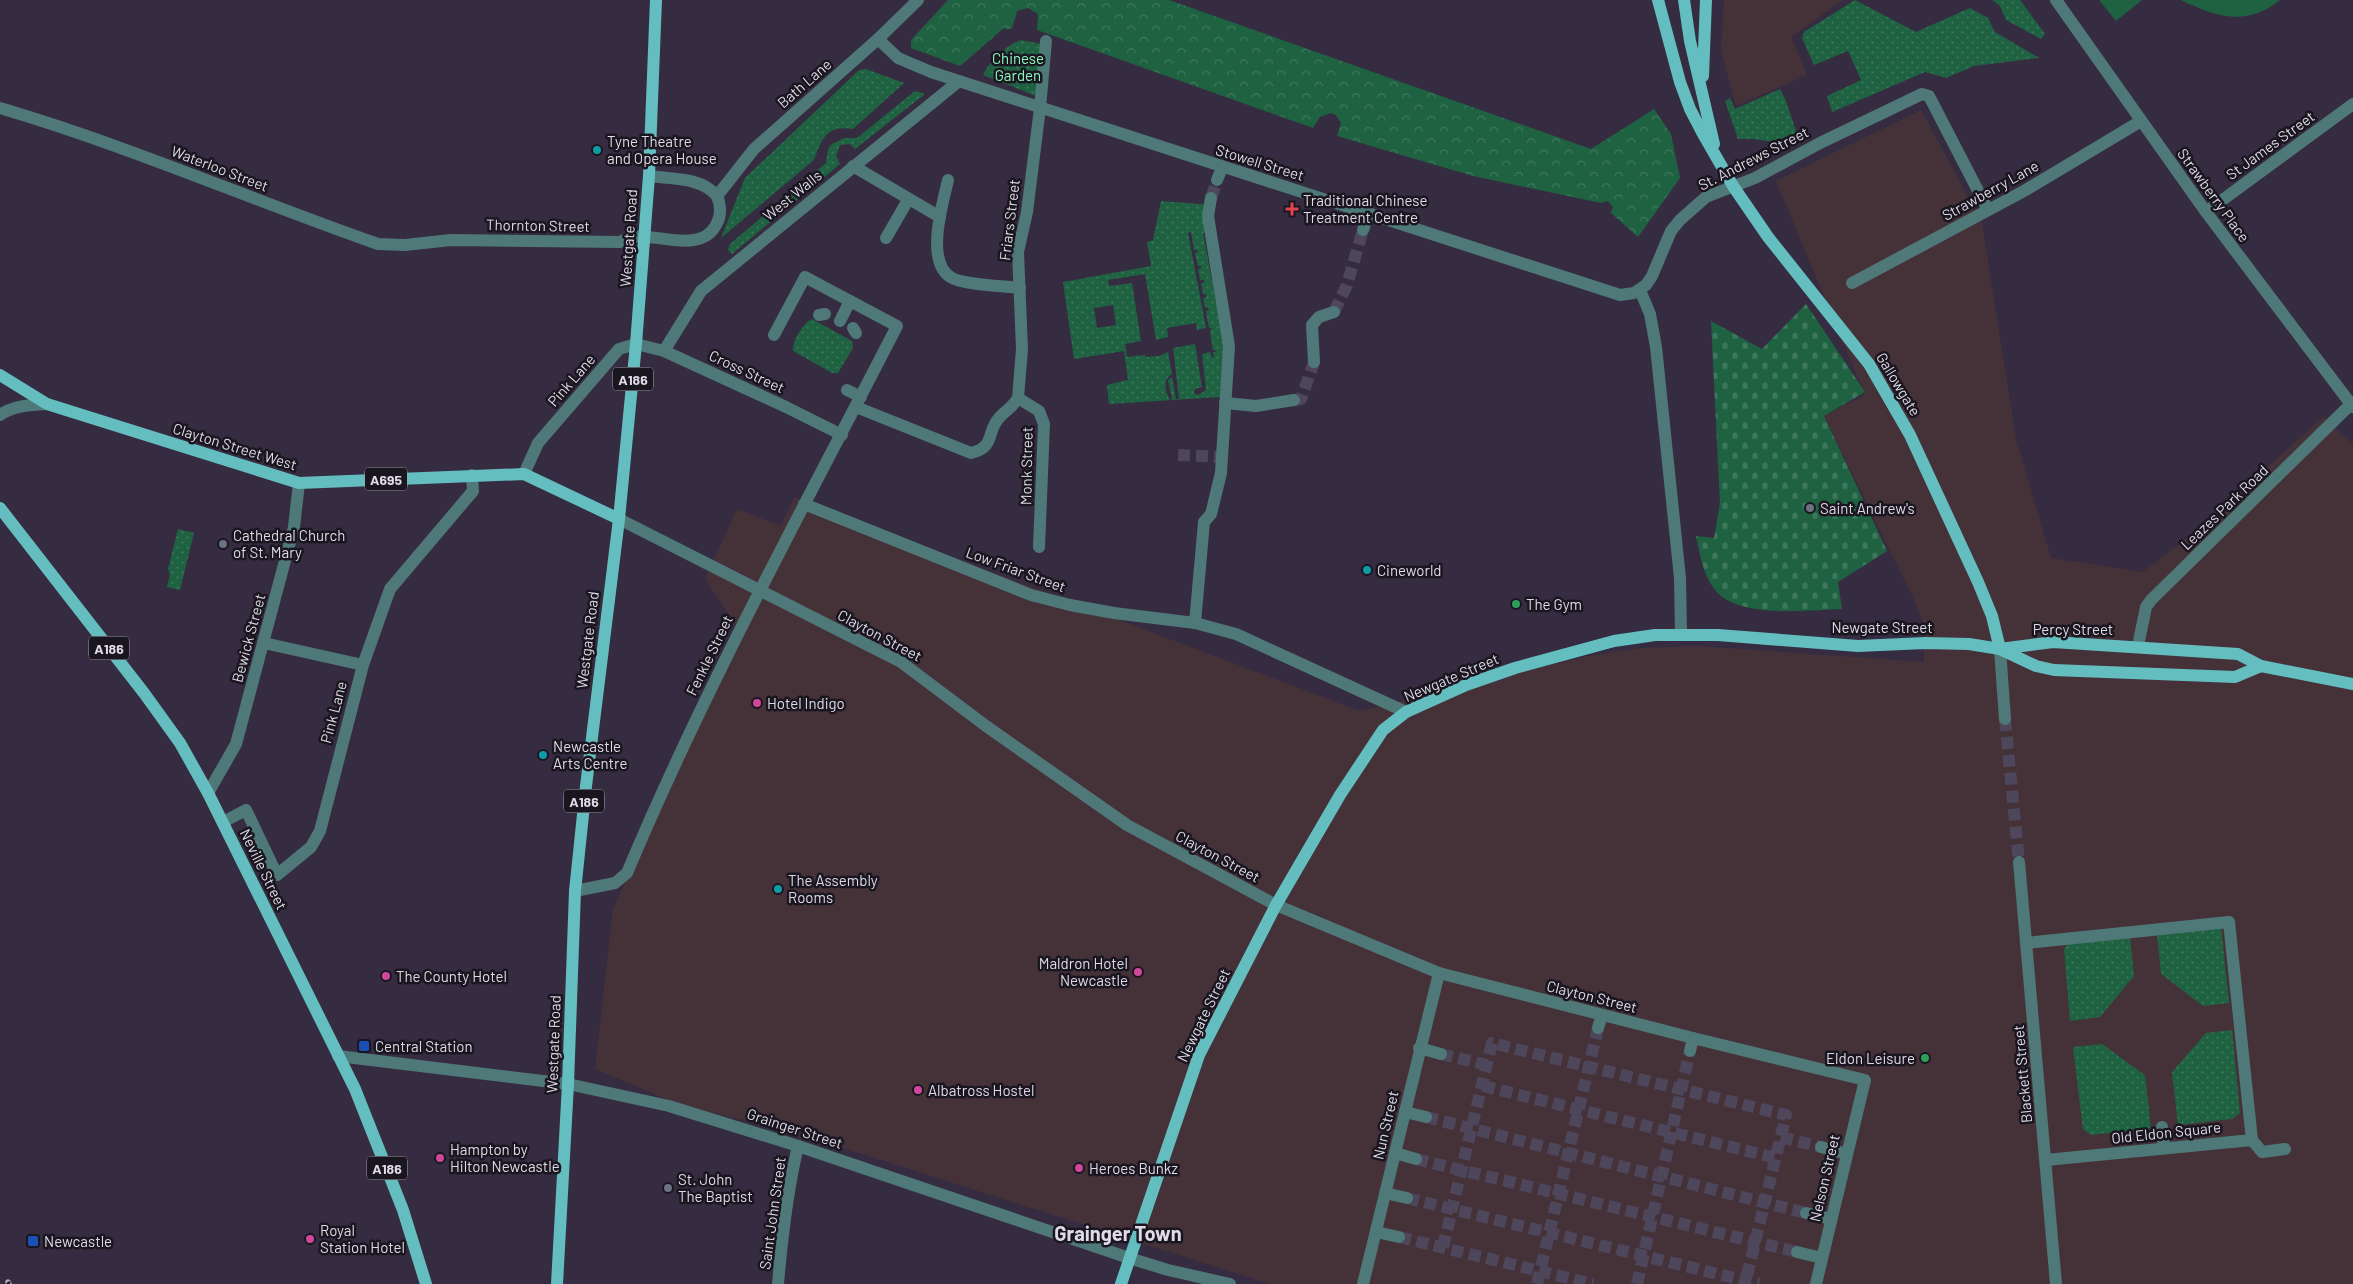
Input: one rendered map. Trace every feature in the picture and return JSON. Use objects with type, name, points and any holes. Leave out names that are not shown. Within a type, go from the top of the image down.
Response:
[{"type":"main road","name":"Westgate Road","points":[[557,1284],[576,891],[586,786],[618,519],[636,344],[649,176],[656,0]]},
{"type":"main road","name":"Gallowgate","points":[[1658,0],[1690,109],[1703,134],[1733,186],[1768,237],[1869,364],[1906,427],[1978,582],[1992,616],[2000,649]]},
{"type":"main road","name":"Gallowgate","points":[[1684,0],[1690,42],[1704,106],[1712,139],[1721,164]]},
{"type":"main road","points":[[1704,106],[1703,48],[1706,0]]},
{"type":"main road","name":"Clayton Street West","points":[[0,375],[47,404],[299,483],[524,474],[618,519]]},
{"type":"main road","name":"Neville Street","points":[[0,508],[144,693],[180,743],[208,793],[355,1089],[386,1162],[426,1284]]},
{"type":"main road","name":"Newgate Street","points":[[1121,1284],[1199,1055],[1276,905],[1340,795],[1383,730],[1406,712],[1466,685],[1564,653],[1614,641],[1655,635],[1681,634],[1858,646],[1940,643],[2000,649]]},
{"type":"main road","name":"Percy Street","points":[[2000,649],[2053,642],[2138,646],[2238,654],[2261,666],[2353,684]]},
{"type":"main road","points":[[2000,649],[2036,666],[2054,670],[2235,677],[2261,666]]},
{"type":"street","name":"Bath Lane","points":[[717,196],[754,148],[878,40],[918,0]]},
{"type":"street","name":"Strawberry Place","points":[[2056,0],[2206,212],[2352,405]]},
{"type":"street","name":"Stowell Street","points":[[878,40],[898,58],[913,66],[1222,168],[1368,212],[1620,295],[1627,295],[1640,290]]},
{"type":"street","name":"Friars Street","points":[[1018,398],[1022,349],[1018,252],[1027,212],[1046,41]]},
{"type":"street","name":"West Walls","points":[[664,351],[701,291],[959,81]]},
{"type":"street","name":"St. Andrews Street","points":[[1640,290],[1652,276],[1671,231],[1680,220],[1706,197],[1755,178],[1820,143],[1922,94],[1929,96],[1988,210]]},
{"type":"street","name":"St James Street","points":[[2206,212],[2353,104]]},
{"type":"street","name":"Waterloo Street","points":[[0,108],[108,142],[378,244],[405,245],[430,242]]},
{"type":"street","name":"Strawberry Lane","points":[[1852,283],[1988,210],[2141,121]]},
{"type":"street","points":[[853,166],[908,200],[940,217]]},
{"type":"street","points":[[1218,180],[1222,168]]},
{"type":"street","points":[[644,238],[692,241],[705,237],[716,227],[720,212],[717,196],[709,187],[699,182],[649,176]]},
{"type":"street","points":[[948,180],[940,217],[937,253],[945,273],[958,280],[1020,288]]},
{"type":"street","points":[[1195,623],[1204,522],[1211,514],[1221,473],[1229,346],[1208,216],[1211,198]]},
{"type":"street","points":[[886,238],[908,200]]},
{"type":"street","points":[[1363,230],[1368,212]]},
{"type":"street","name":"Thornton Street","points":[[430,242],[451,240],[620,242],[629,237],[644,238]]},
{"type":"street","points":[[774,335],[805,277],[850,301],[840,321]]},
{"type":"street","points":[[1640,290],[1650,314],[1656,347],[1680,578],[1681,634]]},
{"type":"street","name":"Fenkle Street","points":[[576,891],[615,883],[627,873],[667,779],[758,591],[842,435],[897,326],[850,301]]},
{"type":"street","points":[[1314,362],[1312,325],[1319,317],[1334,312]]},
{"type":"street","name":"Cross Street","points":[[636,344],[664,351],[842,435]]},
{"type":"street","name":"Pink Lane","points":[[524,474],[538,443],[619,349],[636,344]]},
{"type":"street","points":[[847,390],[858,402],[966,452],[980,450],[989,442],[999,418],[1010,409],[1018,398]]},
{"type":"street","name":"Monk Street","points":[[1018,398],[1039,411],[1044,424],[1039,547]]},
{"type":"street","points":[[1225,403],[1256,406],[1294,400]]},
{"type":"street","name":"Clayton Street West","points":[[0,414],[24,406],[47,404]]},
{"type":"street","name":"Leazes Park Road","points":[[2138,646],[2146,607],[2151,600],[2352,405]]},
{"type":"street","name":"Pink Lane","points":[[223,822],[246,810],[277,875],[311,848],[320,831],[362,665],[390,588],[473,491],[472,476]]},
{"type":"street","name":"Bewick Street","points":[[208,793],[236,744],[294,527],[299,483]]},
{"type":"street","name":"Low Friar Street","points":[[804,504],[1031,595],[1070,606],[1195,623],[1254,641],[1406,712]]},
{"type":"street","name":"Clayton Street","points":[[618,519],[901,662],[986,726],[1126,825],[1276,905],[1439,973],[1602,1015],[1692,1045],[1865,1080]]},
{"type":"street","points":[[264,643],[362,665]]},
{"type":"street","points":[[2000,649],[2005,719]]},
{"type":"street","name":"Blackett Street","points":[[2019,862],[2056,1284]]},
{"type":"street","points":[[2026,943],[2142,934],[2229,922],[2252,1140],[2262,1152],[2284,1149]]},
{"type":"street","name":"Nun Street","points":[[1363,1284],[1419,1048],[1439,973]]},
{"type":"street","points":[[1598,1028],[1602,1015]]},
{"type":"street","points":[[1419,1048],[1440,1054]]},
{"type":"street","name":"Grainger Street","points":[[338,1056],[568,1084],[669,1106],[798,1146],[1129,1258],[1168,1270],[1230,1284]]},
{"type":"street","name":"Nelson Street","points":[[1816,1284],[1865,1080]]},
{"type":"street","points":[[1405,1112],[1426,1116]]},
{"type":"street","points":[[2162,1127],[2164,1148]]},
{"type":"street","name":"Old Eldon Square","points":[[2046,1160],[2252,1140]]},
{"type":"street","name":"Saint John Street","points":[[778,1284],[790,1181],[798,1146]]},
{"type":"street","points":[[1822,1147],[1847,1154]]},
{"type":"street","points":[[1395,1153],[1416,1158]]},
{"type":"street","points":[[1385,1193],[1407,1198]]},
{"type":"street","points":[[1806,1213],[1831,1219]]},
{"type":"street","points":[[1376,1232],[1398,1237]]},
{"type":"street","points":[[1797,1252],[1822,1258]]},
{"type":"shaded area","points":[[1724,0],[1843,0],[1791,37],[1807,75],[1736,106],[1721,50]]},
{"type":"shaded area","points":[[1921,110],[1982,223],[2016,439],[2051,558],[2143,572],[2199,529],[2323,417],[2353,444],[2353,1284],[1270,1284],[784,1129],[685,1107],[595,1069],[613,909],[741,633],[705,579],[737,509],[781,526],[794,497],[1360,711],[1588,656],[1642,648],[1697,646],[1924,662],[1924,627],[1915,602],[1824,416],[1865,395],[1776,181]]},
{"type":"green space","points":[[948,0],[1169,0],[1591,149],[1654,109],[1671,134],[1680,178],[1638,237],[1611,213],[1613,207],[1608,201],[1601,203],[1473,176],[1337,136],[1341,123],[1336,115],[1331,113],[1320,117],[1313,128],[1037,30],[1038,14],[1028,8],[1017,11],[1012,28],[1006,30],[1005,27],[960,66],[911,48],[911,40]]},
{"type":"green space","points":[[1855,0],[1916,32],[1970,8],[1988,18],[1995,32],[2039,58],[1974,66],[1946,78],[1925,72],[1832,112],[1827,96],[1861,80],[1848,51],[1814,65],[1802,38],[1804,32]]},
{"type":"green space","points":[[1992,0],[2020,0],[2045,34],[2041,39],[2006,20],[2000,6]]},
{"type":"green space","points":[[2099,0],[2142,0],[2116,21]]},
{"type":"green space","points":[[2181,0],[2280,0],[2256,14],[2231,16],[2219,15]]},
{"type":"green space","name":"Chinese Garden","points":[[1021,40],[1041,44],[1036,96],[983,75],[999,54],[1010,45]]},
{"type":"green space","points":[[866,69],[904,83],[853,129],[837,129],[826,135],[814,160],[721,238],[745,178],[859,70]]},
{"type":"green space","points":[[1780,89],[1798,137],[1782,143],[1738,139],[1725,101],[1730,98],[1735,109]]},
{"type":"green space","points":[[915,91],[925,94],[855,149],[850,144],[840,145],[836,156],[840,164],[732,254],[728,250],[730,244],[826,163],[828,149],[832,144],[844,138],[857,138]]},
{"type":"green space","points":[[1161,201],[1213,205],[1213,230],[1203,233],[1225,349],[1220,397],[1109,404],[1107,385],[1128,380],[1124,351],[1074,359],[1063,282],[1151,266],[1147,242],[1153,240]],"holes":[[[1191,232],[1194,250],[1198,250],[1195,253],[1198,266],[1201,266],[1198,269],[1200,280],[1204,280],[1204,283],[1201,283],[1203,294],[1206,294],[1206,297],[1203,298],[1205,308],[1208,307],[1209,310],[1206,311],[1209,328],[1212,328],[1210,331],[1213,350],[1216,352],[1213,352],[1214,357],[1212,358],[1210,352],[1202,354],[1206,390],[1198,395],[1194,393],[1195,389],[1202,387],[1195,344],[1173,348],[1179,399],[1176,399],[1172,377],[1168,380],[1172,399],[1170,400],[1165,386],[1167,379],[1172,374],[1168,352],[1159,356],[1127,357],[1125,344],[1141,341],[1132,283],[1109,286],[1108,280],[1145,274],[1156,340],[1168,337],[1167,328],[1196,323],[1197,330],[1206,328],[1188,233]],[[1113,305],[1116,325],[1097,328],[1094,308]]]},
{"type":"green space","points":[[1806,304],[1865,392],[1824,416],[1887,551],[1838,582],[1842,609],[1774,611],[1756,609],[1726,599],[1715,590],[1705,571],[1696,536],[1714,538],[1720,503],[1711,321],[1762,349]]},
{"type":"green space","points":[[812,319],[852,341],[853,348],[838,373],[832,373],[793,351],[794,342],[799,333],[805,324]]},
{"type":"green space","points":[[178,529],[194,533],[180,590],[167,587],[170,574],[168,569]]},
{"type":"green space","points":[[2221,927],[2229,1003],[2203,1006],[2161,974],[2157,934]]},
{"type":"green space","points":[[2130,937],[2134,976],[2100,1017],[2070,1021],[2064,948],[2069,944]]},
{"type":"green space","points":[[2232,1030],[2240,1113],[2232,1119],[2178,1125],[2172,1072],[2206,1033]]},
{"type":"green space","points":[[2102,1044],[2145,1075],[2151,1128],[2091,1135],[2083,1129],[2073,1047]]},
{"type":"tunnel","points":[[1211,198],[1217,180]]},
{"type":"tunnel","points":[[1334,312],[1347,285],[1363,230]]},
{"type":"tunnel","points":[[1294,400],[1301,399],[1314,362]]},
{"type":"tunnel","points":[[1178,455],[1222,457]]},
{"type":"tunnel","points":[[2005,719],[2019,862]]},
{"type":"tunnel","points":[[1537,1284],[1598,1028]]},
{"type":"tunnel","points":[[1443,1247],[1492,1043],[1786,1115],[1745,1284]]},
{"type":"tunnel","points":[[1637,1284],[1690,1051]]},
{"type":"tunnel","points":[[1441,1054],[1487,1065]]},
{"type":"tunnel","points":[[1483,1086],[1776,1158]]},
{"type":"tunnel","points":[[1426,1117],[1806,1213]]},
{"type":"tunnel","points":[[1781,1137],[1821,1147]]},
{"type":"tunnel","points":[[1416,1159],[1797,1252]]},
{"type":"tunnel","points":[[1407,1198],[1759,1284]]},
{"type":"tunnel","points":[[1399,1237],[1593,1284]]},
{"type":"place","name":"Tyne Theatre and Opera House","points":[[597,150]]},
{"type":"place","name":"Traditional Chinese Treatment Centre","points":[[1292,209]]},
{"type":"place","name":"Saint Andrew's","points":[[1810,508]]},
{"type":"place","name":"Cathedral Church of St. Mary","points":[[223,544]]},
{"type":"place","name":"Cineworld","points":[[1367,570]]},
{"type":"place","name":"The Gym","points":[[1516,604]]},
{"type":"place","name":"Hotel Indigo","points":[[757,703]]},
{"type":"place","name":"Newcastle Arts Centre","points":[[543,755]]},
{"type":"place","name":"The Assembly Rooms","points":[[778,889]]},
{"type":"place","name":"Maldron Hotel Newcastle","points":[[1138,972]]},
{"type":"place","name":"The County Hotel","points":[[386,976]]},
{"type":"place","name":"Central Station","points":[[364,1046]]},
{"type":"place","name":"Eldon Leisure","points":[[1925,1058]]},
{"type":"place","name":"Albatross Hostel","points":[[918,1090]]},
{"type":"place","name":"Hampton by Hilton Newcastle","points":[[440,1158]]},
{"type":"place","name":"Heroes Bunkz","points":[[1079,1168]]},
{"type":"place","name":"St. John The Baptist","points":[[668,1188]]},
{"type":"place","name":"Royal Station Hotel","points":[[310,1239]]},
{"type":"place","name":"Newcastle","points":[[33,1241]]},
{"type":"district","name":"Grainger Town","points":[[1118,1233]]}]
